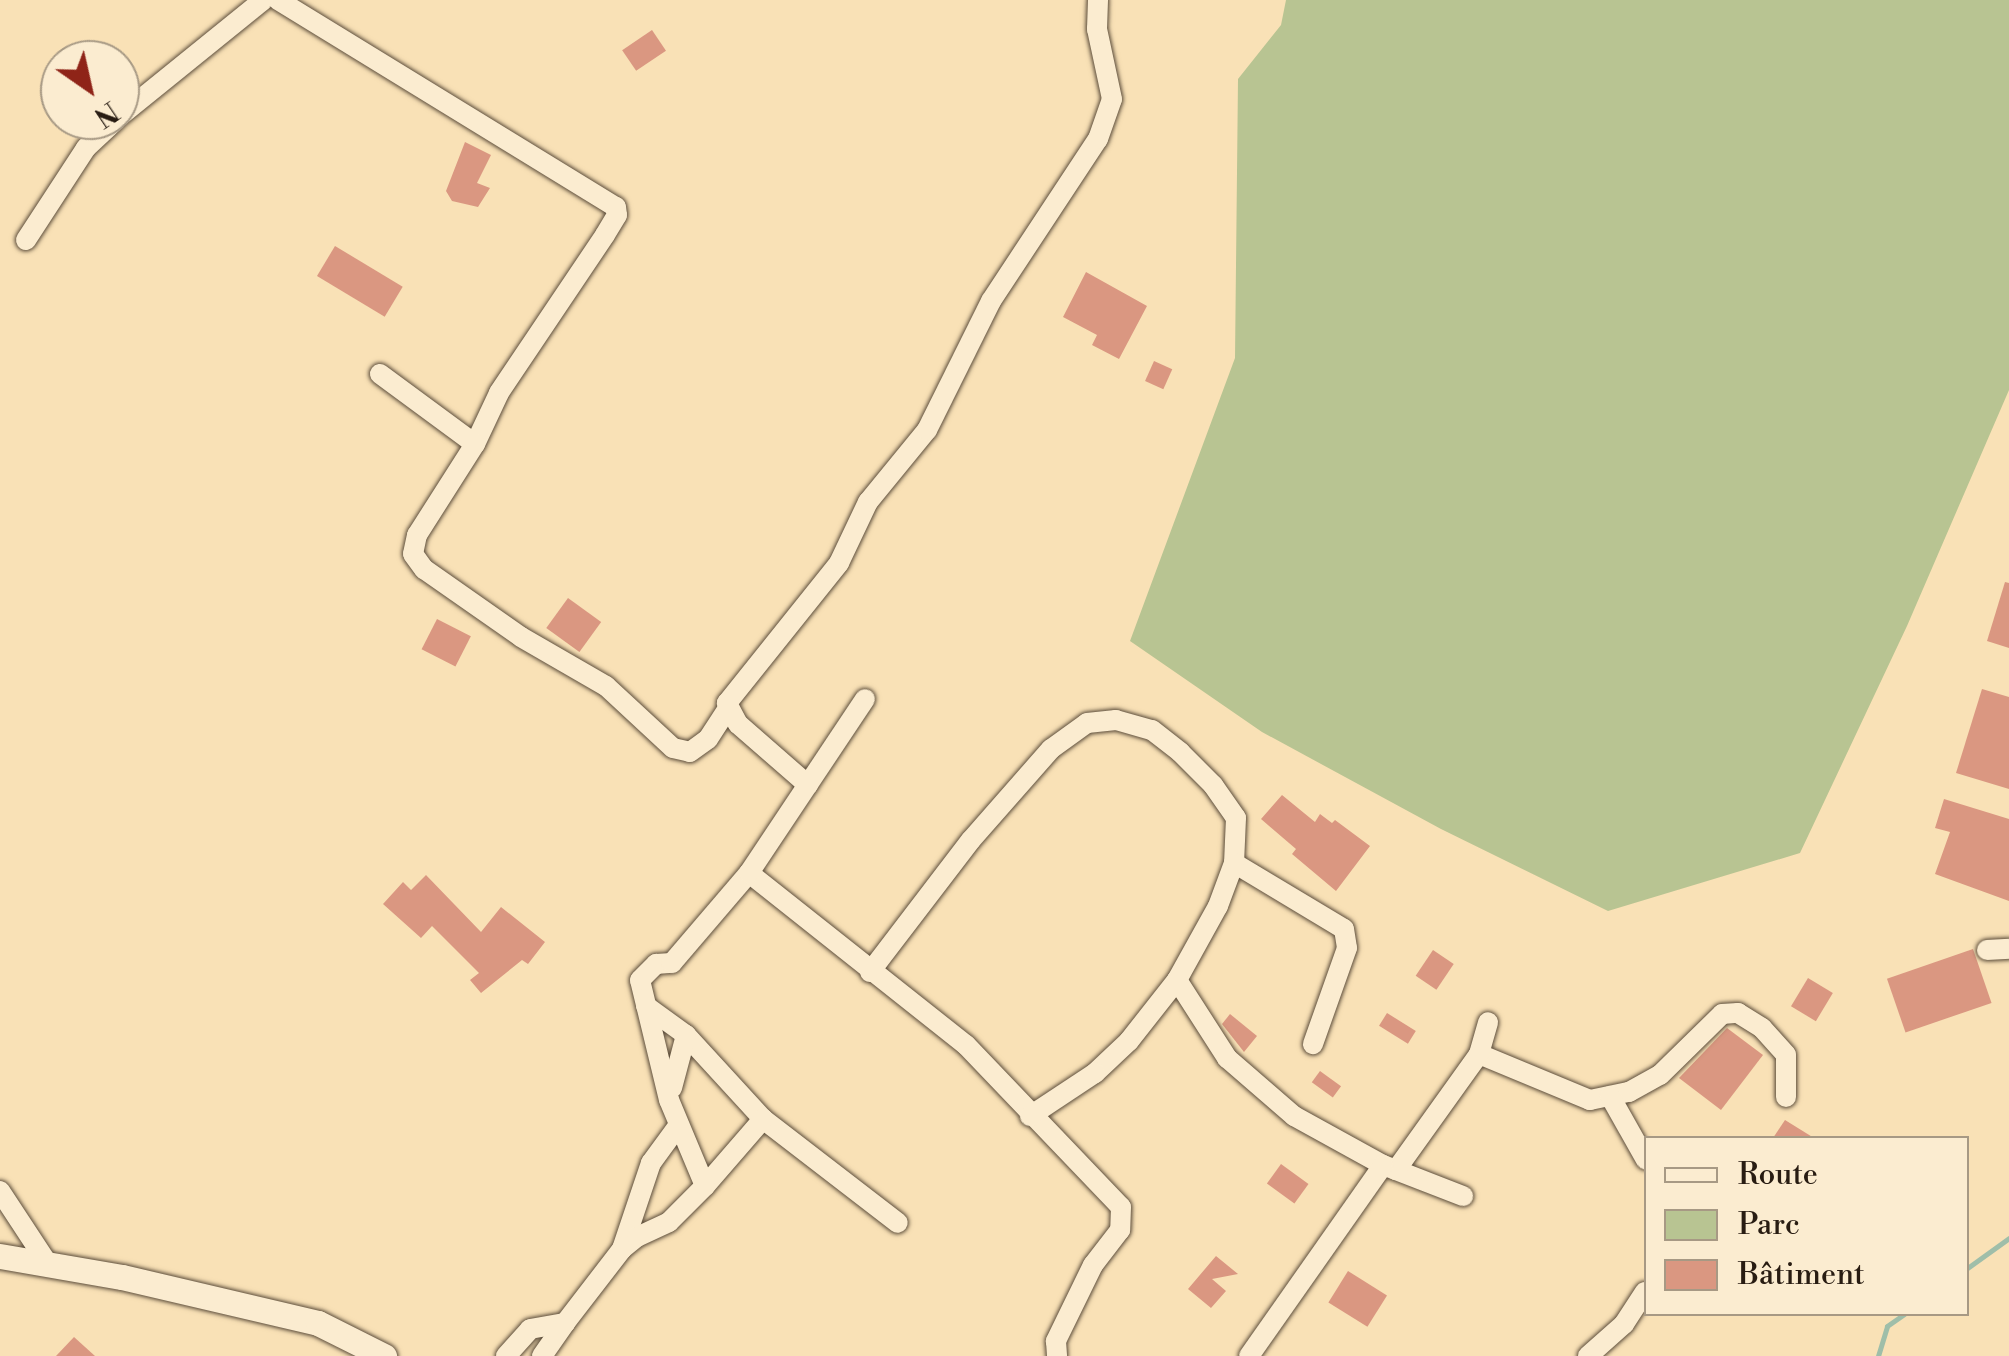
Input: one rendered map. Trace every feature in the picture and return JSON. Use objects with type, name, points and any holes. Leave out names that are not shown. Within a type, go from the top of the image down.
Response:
[{"type":"street","points":[[140,100],[263,0]]},
{"type":"street","points":[[278,0],[616,207],[617,215],[605,235],[499,393],[475,444],[416,535],[413,554],[424,569],[521,636],[606,686],[673,748],[690,752],[708,739],[728,710]]},
{"type":"street","points":[[808,785],[738,724],[727,704],[839,563],[868,502],[927,430],[939,398],[991,300],[1098,139],[1112,100],[1096,30],[1098,0]]},
{"type":"street","points":[[26,240],[95,140]]},
{"type":"street","points":[[380,374],[475,444]]},
{"type":"street","points":[[704,1186],[669,1100],[640,980],[656,964],[672,963],[748,873],[866,698]]},
{"type":"street","points":[[870,972],[982,827],[1051,749],[1088,723],[1116,720],[1152,730],[1180,752],[1213,784],[1236,818],[1234,863],[1218,906],[1177,980],[1128,1042],[1095,1073],[1030,1116]]},
{"type":"street","points":[[1234,863],[1344,929],[1346,948],[1314,1044]]},
{"type":"street","points":[[748,873],[966,1045],[1106,1191],[1124,1216],[1120,1230],[1093,1265],[1056,1341],[1056,1356]]},
{"type":"street","points":[[1987,950],[2009,949]]},
{"type":"street","points":[[1177,980],[1227,1058],[1294,1116],[1389,1167],[1463,1196]]},
{"type":"street","points":[[646,1006],[686,1035],[762,1119],[898,1224]]},
{"type":"street","points":[[1480,1054],[1590,1100],[1629,1092],[1660,1075],[1722,1014],[1738,1013],[1762,1028],[1786,1054],[1786,1097]]},
{"type":"street","points":[[1249,1356],[1389,1167],[1480,1054],[1488,1022]]},
{"type":"street","points":[[669,1100],[686,1035]]},
{"type":"street","points":[[1610,1096],[1644,1156]]},
{"type":"street","points":[[542,1356],[622,1250],[637,1237],[669,1222],[762,1119]]},
{"type":"street","points":[[622,1250],[651,1163],[678,1126]]},
{"type":"street","points":[[0,1192],[50,1267]]},
{"type":"street","points":[[0,1256],[122,1277],[318,1323],[384,1356]]},
{"type":"street","points":[[1588,1356],[1624,1324],[1644,1294]]},
{"type":"street","points":[[506,1356],[530,1330],[565,1323]]},
{"type":"green space","points":[[1286,0],[2009,0],[2009,390],[1907,626],[1800,853],[1608,911],[1441,829],[1262,732],[1130,641],[1235,358],[1238,79],[1281,25]]},
{"type":"building","points":[[652,30],[666,51],[636,71],[622,50]]},
{"type":"building","points":[[465,142],[491,155],[477,183],[490,188],[478,207],[452,201],[446,191]]},
{"type":"building","points":[[335,246],[403,287],[385,317],[317,276]]},
{"type":"building","points":[[1086,272],[1147,306],[1119,359],[1092,345],[1097,335],[1063,317]]},
{"type":"building","points":[[1154,361],[1172,369],[1163,389],[1145,381]]},
{"type":"building","points":[[2005,582],[2009,583],[2009,648],[1987,641]]},
{"type":"building","points":[[568,598],[601,622],[579,652],[546,628]]},
{"type":"building","points":[[437,619],[471,636],[455,667],[422,649]]},
{"type":"building","points":[[1982,689],[2009,697],[2009,789],[1956,773]]},
{"type":"building","points":[[1282,795],[1315,822],[1320,814],[1332,823],[1335,820],[1370,846],[1336,891],[1292,854],[1296,849],[1261,819]]},
{"type":"building","points":[[1944,799],[2009,819],[2009,901],[1935,874],[1950,832],[1935,828]]},
{"type":"building","points":[[426,875],[481,932],[501,907],[545,942],[528,964],[522,960],[481,993],[470,980],[479,973],[432,926],[421,938],[383,904],[403,882],[411,890]]},
{"type":"building","points":[[1973,949],[1992,1003],[1906,1033],[1887,979]]},
{"type":"building","points":[[1433,950],[1454,964],[1436,990],[1416,976]]},
{"type":"building","points":[[1808,978],[1833,993],[1816,1021],[1791,1006]]},
{"type":"building","points":[[1387,1013],[1416,1031],[1408,1044],[1379,1026]]},
{"type":"building","points":[[1230,1014],[1257,1036],[1244,1052],[1222,1024]]},
{"type":"building","points":[[1727,1028],[1763,1055],[1721,1110],[1679,1078]]},
{"type":"building","points":[[1320,1071],[1341,1086],[1333,1098],[1312,1082]]},
{"type":"building","points":[[1785,1120],[1811,1136],[1774,1136]]},
{"type":"building","points":[[1281,1164],[1309,1184],[1294,1203],[1267,1183]]},
{"type":"building","points":[[1216,1256],[1238,1274],[1212,1279],[1226,1291],[1211,1308],[1188,1289]]},
{"type":"building","points":[[1348,1271],[1387,1295],[1367,1327],[1328,1302]]},
{"type":"building","points":[[74,1337],[95,1356],[56,1356]]},
{"type":"waterway","points":[[1969,1267],[2009,1238]]},
{"type":"waterway","points":[[1878,1356],[1887,1326],[1901,1316]]}]
